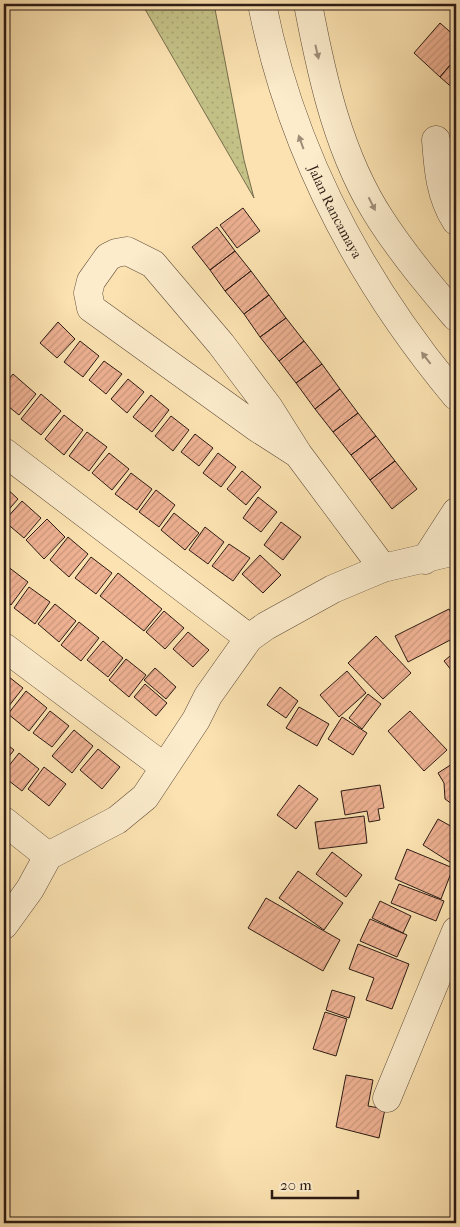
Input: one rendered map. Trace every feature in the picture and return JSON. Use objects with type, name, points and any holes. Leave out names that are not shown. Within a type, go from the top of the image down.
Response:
[{"type":"street","name":"Jalan Rancamaya","points":[[262,4],[289,109],[304,150],[326,199],[388,306],[411,339],[456,396]]},
{"type":"street","points":[[308,4],[329,101],[352,163],[380,219],[456,317]]},
{"type":"street","points":[[436,140],[442,189],[456,221]]},
{"type":"street","points":[[298,454],[240,415],[92,308],[88,293],[91,281],[103,262],[116,253],[127,252],[153,264],[221,344],[269,408],[298,454],[383,568]]},
{"type":"street","points":[[4,452],[249,638]]},
{"type":"street","points":[[425,560],[456,512]]},
{"type":"street","points":[[4,925],[30,889],[48,856],[89,836],[131,810],[145,797],[192,727],[208,696],[249,638],[266,626],[333,589],[383,568],[425,560],[456,551]]},
{"type":"street","points":[[4,646],[164,767]]},
{"type":"street","points":[[4,821],[48,856]]},
{"type":"street","points":[[387,1098],[456,931]]},
{"type":"shaded area","points":[[142,4],[214,4],[244,160],[254,198]]},
{"type":"building","points":[[440,23],[456,37],[456,58],[440,77],[414,53]]},
{"type":"building","points":[[456,58],[456,91],[440,77]]},
{"type":"building","points":[[243,208],[260,231],[237,248],[220,225]]},
{"type":"building","points":[[217,227],[235,251],[210,270],[192,247]]},
{"type":"building","points":[[235,251],[251,271],[225,291],[210,270]]},
{"type":"building","points":[[251,271],[269,295],[244,314],[225,291]]},
{"type":"building","points":[[269,295],[286,318],[260,337],[244,314]]},
{"type":"building","points":[[286,318],[304,341],[279,361],[260,337]]},
{"type":"building","points":[[58,322],[75,339],[57,358],[40,343]]},
{"type":"building","points":[[80,341],[99,356],[83,377],[64,362]]},
{"type":"building","points":[[304,341],[322,364],[296,383],[279,361]]},
{"type":"building","points":[[104,361],[122,374],[106,394],[89,380]]},
{"type":"building","points":[[322,364],[340,389],[315,409],[296,383]]},
{"type":"building","points":[[13,374],[36,394],[19,415],[4,403],[4,385]]},
{"type":"building","points":[[128,379],[144,392],[127,413],[111,399]]},
{"type":"building","points":[[340,389],[358,413],[333,432],[315,409]]},
{"type":"building","points":[[41,394],[61,411],[41,435],[21,419]]},
{"type":"building","points":[[151,395],[169,410],[152,432],[133,417]]},
{"type":"building","points":[[358,413],[376,436],[351,455],[333,432]]},
{"type":"building","points":[[64,415],[83,430],[64,455],[45,439]]},
{"type":"building","points":[[171,416],[189,430],[173,451],[155,436]]},
{"type":"building","points":[[87,432],[107,447],[89,471],[69,456]]},
{"type":"building","points":[[195,434],[213,448],[199,466],[181,452]]},
{"type":"building","points":[[376,436],[395,461],[370,480],[351,455]]},
{"type":"building","points":[[109,453],[129,469],[112,490],[92,473]]},
{"type":"building","points":[[218,453],[236,467],[221,487],[203,473]]},
{"type":"building","points":[[395,461],[417,489],[392,509],[370,480]]},
{"type":"building","points":[[242,471],[261,487],[246,505],[227,489]]},
{"type":"building","points":[[131,473],[152,489],[137,510],[115,494]]},
{"type":"building","points":[[4,486],[18,499],[4,515]]},
{"type":"building","points":[[156,490],[175,505],[159,527],[139,512]]},
{"type":"building","points":[[258,497],[277,512],[261,532],[243,518]]},
{"type":"building","points":[[22,501],[41,518],[24,538],[4,521]]},
{"type":"building","points":[[174,513],[199,533],[185,550],[161,530]]},
{"type":"building","points":[[47,519],[65,537],[44,559],[26,540]]},
{"type":"building","points":[[281,522],[301,537],[283,560],[264,545]]},
{"type":"building","points":[[205,527],[224,542],[208,564],[189,550]]},
{"type":"building","points":[[68,537],[88,554],[69,577],[50,560]]},
{"type":"building","points":[[229,544],[250,558],[233,581],[212,566]]},
{"type":"building","points":[[260,555],[281,575],[263,593],[242,574]]},
{"type":"building","points":[[91,557],[112,573],[96,594],[75,578]]},
{"type":"building","points":[[7,566],[28,582],[11,605],[4,599],[4,571]]},
{"type":"building","points":[[118,573],[162,609],[144,631],[100,596]]},
{"type":"building","points":[[29,587],[50,602],[35,624],[14,608]]},
{"type":"building","points":[[55,604],[76,621],[59,642],[38,624]]},
{"type":"building","points":[[449,609],[456,622],[456,637],[408,662],[395,636]]},
{"type":"building","points":[[164,611],[184,628],[165,649],[146,632]]},
{"type":"building","points":[[79,622],[99,638],[81,661],[61,645]]},
{"type":"building","points":[[188,632],[209,650],[193,667],[173,649]]},
{"type":"building","points":[[376,636],[411,673],[383,699],[348,663]]},
{"type":"building","points":[[103,641],[123,658],[108,677],[87,660]]},
{"type":"building","points":[[456,651],[456,676],[444,661]]},
{"type":"building","points":[[126,659],[146,675],[129,697],[109,680]]},
{"type":"building","points":[[155,668],[176,687],[166,699],[144,680]]},
{"type":"building","points":[[347,671],[366,693],[339,717],[320,695]]},
{"type":"building","points":[[4,673],[23,688],[5,711],[4,710]]},
{"type":"building","points":[[145,684],[167,703],[156,716],[134,697]]},
{"type":"building","points":[[280,687],[298,701],[286,718],[267,705]]},
{"type":"building","points":[[26,691],[47,708],[29,731],[8,714]]},
{"type":"building","points":[[368,694],[381,704],[362,729],[349,718]]},
{"type":"building","points":[[299,707],[329,724],[317,746],[286,728]]},
{"type":"building","points":[[50,711],[69,726],[52,747],[33,733]]},
{"type":"building","points":[[410,711],[447,750],[424,771],[388,731]]},
{"type":"building","points":[[342,717],[367,733],[353,755],[328,739]]},
{"type":"building","points":[[74,730],[93,746],[72,773],[52,756]]},
{"type":"building","points":[[4,742],[14,750],[4,763]]},
{"type":"building","points":[[98,749],[120,767],[102,789],[80,770]]},
{"type":"building","points":[[19,753],[39,769],[22,791],[4,777],[4,772]]},
{"type":"building","points":[[452,764],[456,771],[456,807],[445,799],[444,783],[438,773]]},
{"type":"building","points":[[44,767],[66,784],[49,806],[28,789]]},
{"type":"building","points":[[299,785],[318,799],[296,829],[277,815]]},
{"type":"building","points":[[380,785],[384,808],[378,809],[380,820],[369,822],[367,811],[345,815],[341,791]]},
{"type":"building","points":[[364,816],[367,843],[319,849],[315,822]]},
{"type":"building","points":[[438,819],[456,829],[456,866],[423,845]]},
{"type":"building","points":[[407,849],[453,868],[441,899],[395,879]]},
{"type":"building","points":[[332,852],[362,875],[346,897],[316,874]]},
{"type":"building","points":[[298,871],[343,903],[324,930],[279,898]]},
{"type":"building","points":[[399,884],[444,901],[436,921],[391,903]]},
{"type":"building","points":[[266,898],[340,940],[323,971],[248,928]]},
{"type":"building","points":[[380,901],[411,916],[403,933],[372,918]]},
{"type":"building","points":[[370,919],[407,935],[397,957],[360,941]]},
{"type":"building","points":[[358,944],[409,964],[392,1009],[366,1000],[374,978],[349,969]]},
{"type":"building","points":[[332,990],[355,997],[349,1018],[326,1010]]},
{"type":"building","points":[[325,1012],[347,1019],[336,1056],[313,1049]]},
{"type":"building","points":[[346,1075],[373,1080],[368,1106],[385,1109],[379,1138],[336,1127]]}]
